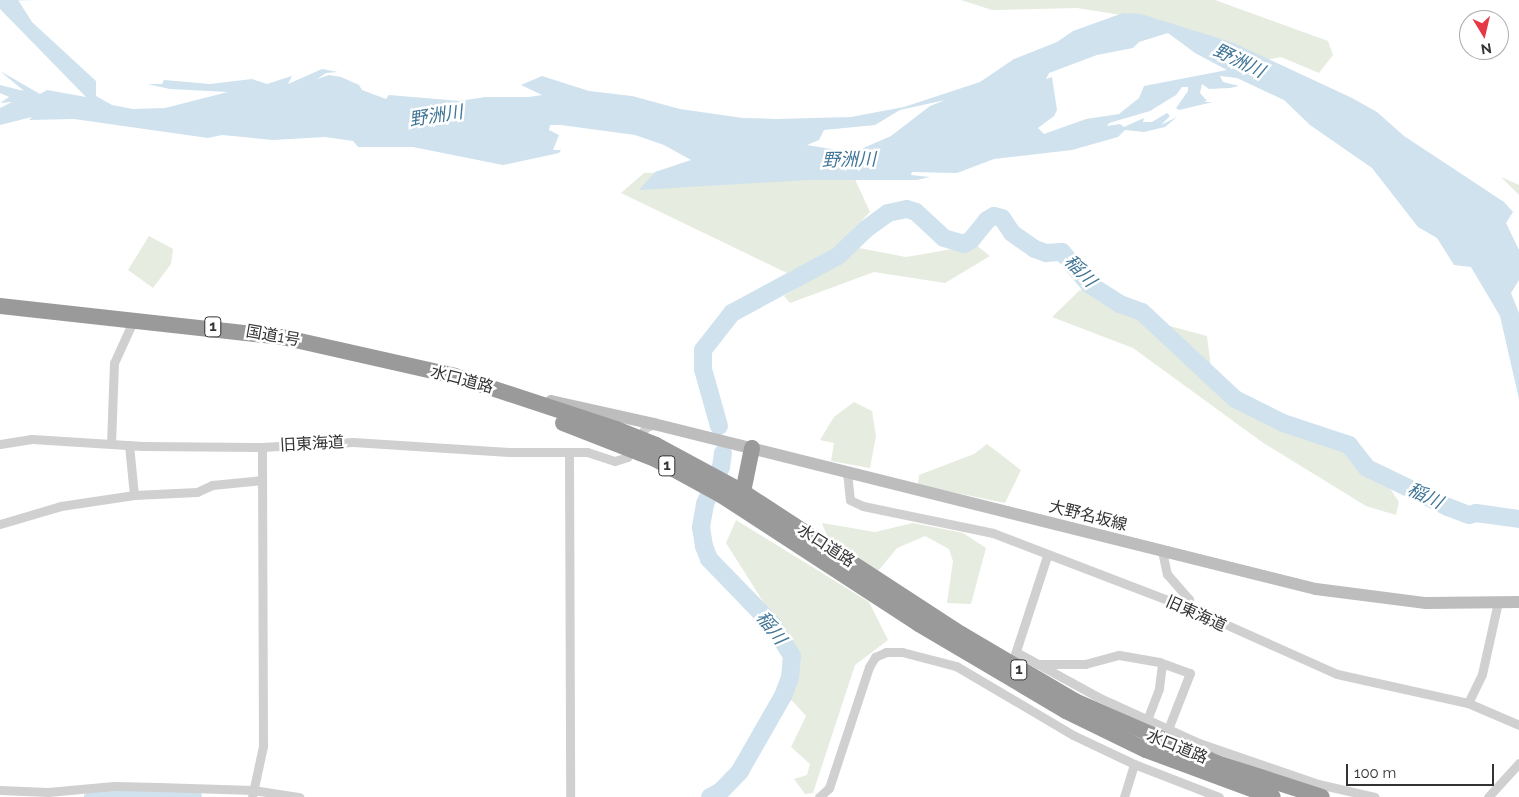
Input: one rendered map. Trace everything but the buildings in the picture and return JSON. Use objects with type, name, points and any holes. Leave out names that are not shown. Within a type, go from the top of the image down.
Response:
[{"type":"highway","name":"国道1号","points":[[0,306],[134,319],[282,337],[423,369]]},
{"type":"highway","name":"水口道路","points":[[423,369],[514,395],[608,428],[630,448]]},
{"type":"highway","name":"水口道路","points":[[423,369],[508,399],[580,430],[703,478],[723,489],[942,638],[1066,711],[1146,750],[1273,797]]},
{"type":"highway","points":[[743,492],[752,448]]},
{"type":"highway","name":"水口道路","points":[[723,489],[743,492],[961,634],[1075,701],[1209,760],[1322,797]]},
{"type":"main road","name":"大野名坂線","points":[[514,395],[654,424],[1316,590],[1378,599],[1426,603],[1519,602]]},
{"type":"main road","points":[[580,430],[654,424]]},
{"type":"street","points":[[110,444],[114,363],[134,319]]},
{"type":"street","points":[[630,448],[645,428],[654,424]]},
{"type":"street","name":"旧東海道","points":[[0,444],[32,439],[129,445],[262,447],[353,442],[509,452],[587,452],[615,461],[630,448]]},
{"type":"street","points":[[129,445],[134,495]]},
{"type":"street","points":[[253,794],[263,746],[262,447]]},
{"type":"street","points":[[568,452],[570,797]]},
{"type":"street","name":"旧東海道","points":[[847,472],[850,500],[863,506],[993,534],[1191,609],[1336,674],[1468,703],[1519,725]]},
{"type":"street","points":[[0,524],[61,506],[134,495],[197,492],[212,485],[262,480]]},
{"type":"street","points":[[1162,551],[1167,574],[1189,600],[1191,609]]},
{"type":"street","points":[[1047,556],[1015,655],[1038,664],[1168,729],[1318,784],[1375,797]]},
{"type":"street","points":[[1468,703],[1482,674],[1498,602]]},
{"type":"street","points":[[819,797],[829,788],[856,702],[875,657],[886,652],[902,652],[956,666],[1073,735],[1134,764],[1220,797]]},
{"type":"street","points":[[1038,664],[1085,664],[1119,655],[1162,664],[1190,673],[1168,729]]},
{"type":"street","points":[[1148,720],[1159,688],[1162,664]]},
{"type":"street","points":[[1001,694],[1004,684]]},
{"type":"street","points":[[1488,797],[1519,763]]},
{"type":"street","points":[[1124,797],[1134,764]]},
{"type":"street","points":[[0,790],[48,792],[123,786],[299,797]]},
{"type":"shaded area","points":[[961,0],[1215,0],[1328,41],[1333,55],[1319,73],[1281,57],[1256,62],[1147,19],[1077,8],[992,10]]},
{"type":"shaded area","points":[[760,171],[853,175],[870,212],[831,252],[787,273],[621,193],[644,173]]},
{"type":"shaded area","points":[[1501,177],[1519,185],[1519,195]]},
{"type":"shaded area","points":[[149,236],[173,249],[171,264],[153,288],[128,270]]},
{"type":"shaded area","points":[[976,245],[990,256],[945,283],[874,272],[790,303],[784,296],[859,248],[906,257]]},
{"type":"shaded area","points":[[1107,286],[1140,318],[1207,336],[1213,384],[1255,413],[1343,448],[1387,484],[1399,502],[1396,515],[1366,506],[1262,442],[1133,348],[1052,317],[1080,290]]},
{"type":"shaded area","points":[[854,402],[872,411],[876,436],[870,468],[831,461],[834,443],[820,440],[834,417]]},
{"type":"shaded area","points":[[987,444],[1021,470],[1005,503],[918,485],[919,475],[974,454]]},
{"type":"shaded area","points":[[736,520],[869,602],[888,640],[855,665],[813,793],[805,794],[794,779],[807,775],[810,764],[791,747],[806,716],[786,694],[795,652],[726,543]]},
{"type":"shaded area","points":[[822,523],[875,532],[913,523],[963,533],[986,548],[971,604],[947,603],[953,561],[949,549],[925,536],[897,548],[878,571],[827,536]]},
{"type":"water","name":"野洲川","points":[[0,0],[18,0],[32,22],[96,81],[96,96],[112,105],[133,109],[165,108],[228,92],[170,89],[147,84],[162,84],[164,80],[210,84],[252,79],[267,84],[304,72],[292,76],[288,84],[322,69],[338,72],[326,73],[317,79],[329,75],[341,77],[359,85],[362,90],[386,99],[389,95],[460,101],[485,97],[529,97],[542,95],[521,85],[542,76],[589,91],[632,96],[680,109],[743,118],[777,119],[851,117],[904,107],[980,82],[1014,59],[1057,42],[1073,31],[1123,13],[1141,14],[1234,43],[1352,98],[1377,112],[1404,136],[1504,202],[1513,212],[1506,223],[1519,250],[1519,280],[1511,293],[1519,313],[1519,399],[1500,316],[1471,267],[1454,265],[1437,238],[1418,227],[1372,168],[1310,125],[1284,100],[1237,78],[1220,76],[1223,82],[1239,86],[1230,88],[1209,89],[1202,84],[1200,93],[1207,101],[1203,102],[1213,102],[1179,110],[1176,108],[1188,91],[1188,87],[1182,87],[1176,95],[1150,111],[1109,123],[1107,126],[1120,124],[1124,127],[1144,118],[1143,122],[1152,122],[1167,113],[1170,116],[1161,125],[1177,117],[1165,127],[1144,132],[1125,130],[1118,137],[1072,150],[994,159],[957,173],[912,172],[911,175],[930,177],[917,180],[808,180],[639,190],[655,172],[691,160],[664,145],[635,135],[561,125],[550,125],[549,130],[559,135],[553,150],[561,150],[559,153],[503,165],[413,147],[358,147],[353,141],[325,137],[273,140],[222,135],[208,138],[74,119],[29,120],[32,117],[0,125],[0,108],[12,102],[0,103],[9,97],[0,93],[0,85],[24,91],[0,71],[40,94],[47,90],[86,97],[0,9]],"holes":[[[1168,33],[1195,53],[1227,70],[1144,86],[1139,98],[1119,114],[1086,119],[1044,134],[1038,128],[1054,116],[1057,110],[1052,77],[1046,79],[1049,73],[1097,55],[1133,48],[1139,42]],[[945,100],[930,106],[891,136],[861,149],[843,151],[807,145],[819,140],[824,130],[875,125],[900,110]]]},
{"type":"waterway","name":"稲川","points":[[719,426],[703,369],[703,350],[732,313],[838,256],[866,229],[888,213],[907,209],[916,212],[944,238],[964,244],[971,240],[987,220],[994,216],[1002,218],[1012,233],[1035,249],[1046,253],[1062,252],[1089,284],[1120,304],[1142,312],[1235,399],[1283,423],[1349,445],[1367,468],[1448,507],[1469,515],[1476,513],[1519,519]]},
{"type":"waterway","name":"稲川","points":[[710,797],[720,792],[740,771],[783,696],[790,678],[792,656],[773,625],[709,559],[704,546],[701,527],[705,504],[721,467],[723,453]]},
{"type":"waterway","name":"稲川","points":[[93,797],[122,792],[193,797]]}]
